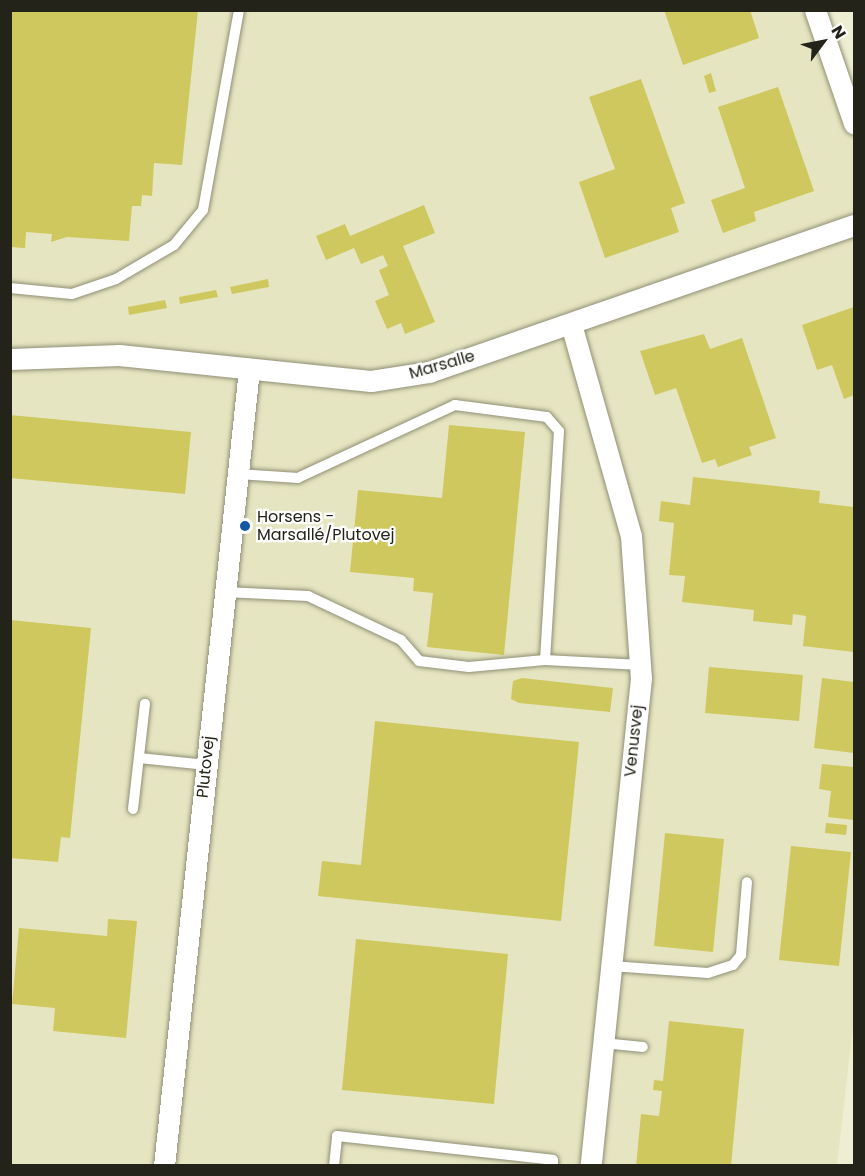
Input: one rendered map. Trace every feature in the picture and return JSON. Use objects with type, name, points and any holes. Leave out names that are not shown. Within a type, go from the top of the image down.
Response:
[{"type":"street","points":[[815,10],[855,123]]},
{"type":"street","name":"Marsalle","points":[[10,359],[119,355],[371,381],[429,372],[855,225]]},
{"type":"street","name":"Venusvej","points":[[571,324],[631,536],[641,665],[591,1166]]},
{"type":"street","name":"Plutovej","points":[[164,1166],[249,369]]},
{"type":"lane","points":[[10,288],[72,294],[116,279],[174,245],[196,219],[203,210],[239,10]]},
{"type":"lane","points":[[238,474],[298,478],[455,405],[547,417],[559,431],[545,660]]},
{"type":"lane","points":[[225,592],[308,596],[401,640],[419,661],[469,667],[545,660],[641,665]]},
{"type":"lane","points":[[133,809],[145,704]]},
{"type":"lane","points":[[139,758],[207,765]]},
{"type":"lane","points":[[611,966],[708,973],[734,965],[741,956],[747,882]]},
{"type":"lane","points":[[603,1043],[643,1047]]},
{"type":"lane","points":[[334,1166],[337,1136],[553,1160],[552,1166]]},
{"type":"shaded area","points":[[10,11],[827,11],[854,90],[854,1017],[837,1165],[11,1165]]},
{"type":"building","points":[[10,10],[198,10],[182,165],[154,163],[152,196],[142,195],[141,206],[132,206],[129,241],[67,237],[51,242],[52,234],[26,232],[25,248],[10,247]]},
{"type":"building","points":[[664,10],[750,10],[759,38],[683,65]]},
{"type":"building","points":[[711,73],[716,91],[709,93],[704,76]]},
{"type":"building","points":[[641,79],[685,203],[671,208],[679,232],[605,258],[579,182],[615,169],[589,97]]},
{"type":"building","points":[[778,87],[814,191],[754,212],[756,221],[723,233],[711,200],[745,188],[718,107]]},
{"type":"building","points":[[424,205],[435,233],[403,246],[435,322],[405,334],[401,323],[387,329],[375,301],[389,295],[379,270],[388,266],[383,255],[361,264],[354,248],[326,260],[316,236],[345,224],[350,236]]},
{"type":"building","points":[[268,279],[269,287],[232,294],[230,287]]},
{"type":"building","points":[[216,290],[218,297],[180,304],[179,297]]},
{"type":"building","points":[[165,300],[167,308],[129,315],[128,307]]},
{"type":"building","points":[[854,307],[854,395],[844,399],[832,365],[817,370],[802,325]]},
{"type":"building","points":[[704,334],[710,349],[742,338],[776,438],[749,447],[752,455],[718,467],[715,459],[702,463],[676,388],[655,395],[640,351]]},
{"type":"building","points":[[10,415],[191,432],[185,494],[10,478]]},
{"type":"building","points":[[449,425],[525,432],[504,655],[427,647],[433,593],[413,591],[414,578],[350,572],[358,490],[442,498]]},
{"type":"building","points":[[693,477],[820,491],[819,503],[854,507],[854,652],[803,646],[806,616],[793,614],[792,625],[753,621],[754,610],[682,602],[685,576],[669,575],[674,523],[659,521],[661,501],[690,505]]},
{"type":"building","points":[[10,620],[91,628],[70,838],[61,837],[58,862],[10,858]]},
{"type":"building","points":[[709,667],[803,675],[799,721],[705,713]]},
{"type":"building","points":[[522,678],[613,688],[610,712],[519,703],[511,699],[513,681]]},
{"type":"building","points":[[822,678],[854,682],[854,753],[814,748]]},
{"type":"building","points":[[375,721],[579,742],[561,921],[318,896],[322,861],[361,865]]},
{"type":"building","points":[[822,764],[854,767],[854,820],[828,817],[831,791],[819,789]]},
{"type":"building","points":[[826,823],[847,825],[846,835],[825,833]]},
{"type":"building","points":[[665,833],[724,839],[713,952],[654,946]]},
{"type":"building","points":[[791,846],[851,852],[839,966],[779,960]]},
{"type":"building","points":[[108,919],[137,921],[126,1038],[53,1031],[55,1008],[12,1004],[19,928],[107,936]]},
{"type":"building","points":[[356,939],[508,954],[494,1104],[342,1090]]},
{"type":"building","points":[[669,1021],[744,1029],[731,1166],[636,1166],[641,1114],[659,1116],[662,1091],[653,1090],[654,1080],[663,1081]]},
{"type":"place","name":"Horsens - Marsallé/Plutovej","points":[[245,526]]}]
